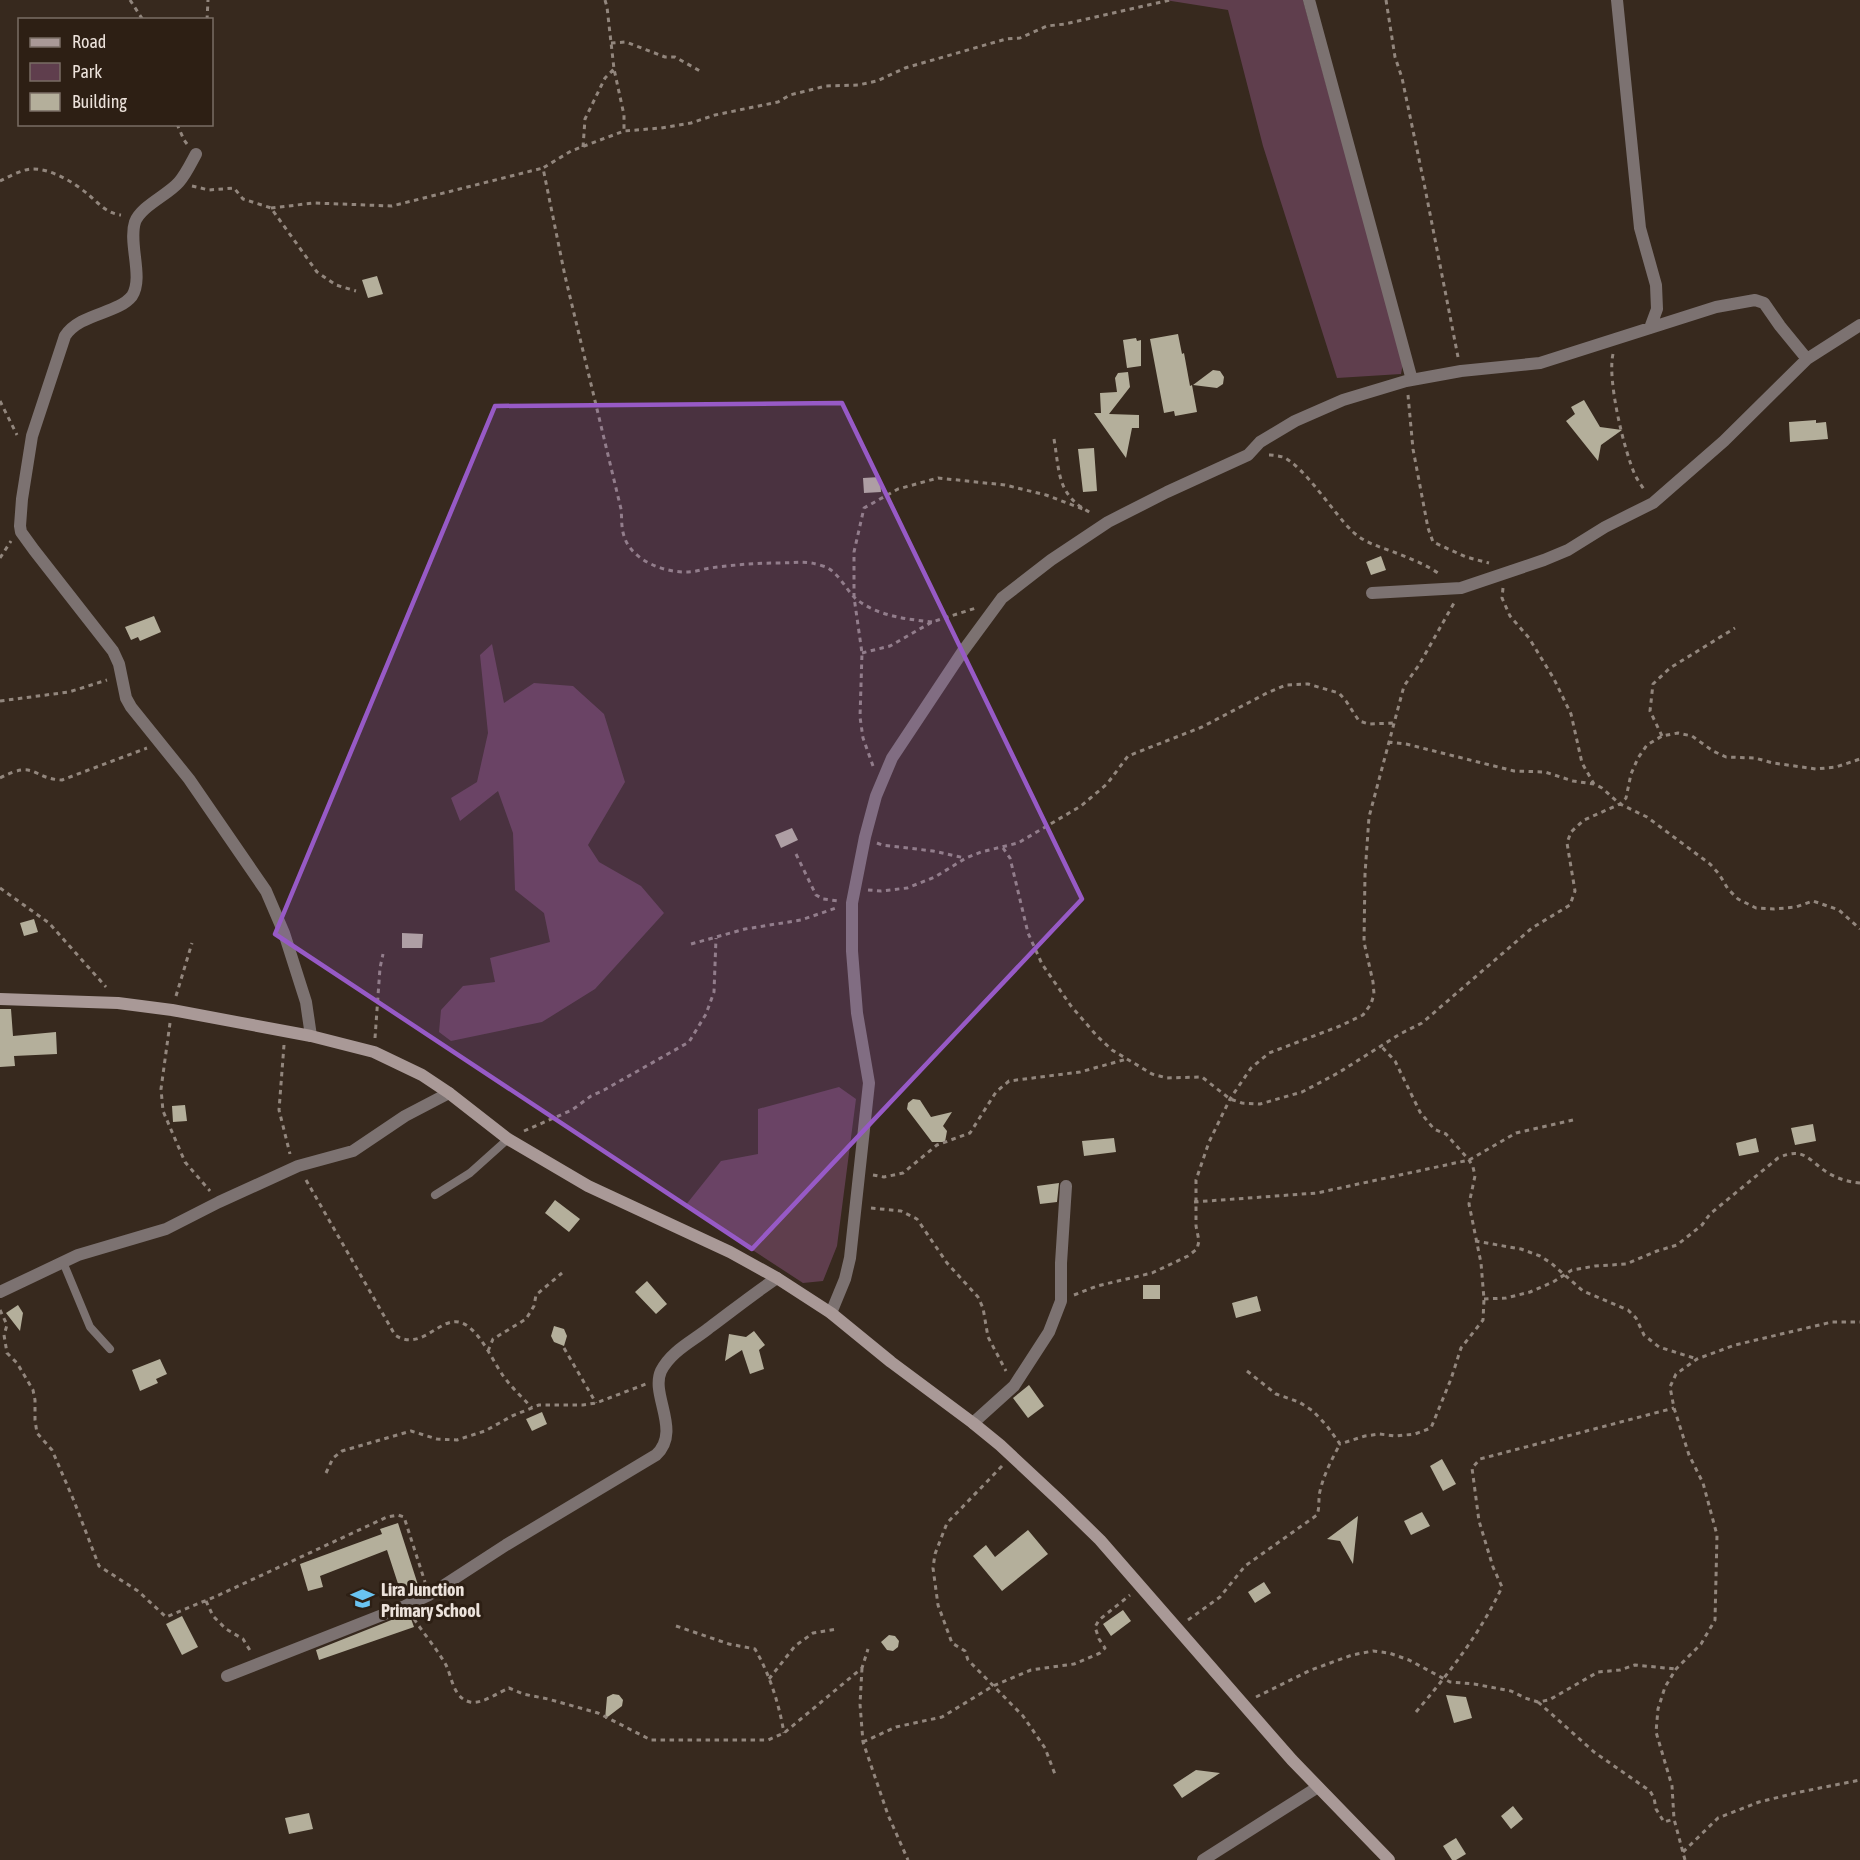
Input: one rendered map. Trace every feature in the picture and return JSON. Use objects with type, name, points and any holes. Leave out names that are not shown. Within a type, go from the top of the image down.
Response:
[{"type":"street","points":[[1309,0],[1409,381]]},
{"type":"street","points":[[1617,0],[1640,228],[1656,285],[1658,309],[1650,328]]},
{"type":"street","points":[[196,154],[179,182],[138,216],[134,225],[136,282],[134,292],[129,299],[75,324],[65,336],[32,436],[20,519],[21,532],[113,651],[119,664],[128,702],[189,779],[266,891],[284,933],[306,1002],[311,1036]]},
{"type":"street","points":[[831,1313],[845,1279],[850,1258],[869,1083],[857,1013],[852,951],[852,903],[865,837],[876,796],[892,758],[963,651],[1002,598],[1051,560],[1108,522],[1248,455],[1260,442],[1295,421],[1343,399],[1409,381],[1461,371],[1540,363],[1716,307],[1755,300],[1764,303],[1807,359]]},
{"type":"street","points":[[1372,593],[1461,588],[1544,561],[1568,550],[1605,527],[1653,503],[1724,441],[1807,359],[1860,325]]},
{"type":"street","points":[[0,999],[118,1003],[172,1010],[311,1036],[374,1052],[422,1075],[508,1139],[588,1186],[730,1252],[777,1278],[831,1313],[1012,1456],[1100,1540],[1318,1788],[1389,1860]]},
{"type":"street","points":[[0,1292],[78,1255],[166,1229],[298,1166],[353,1151],[405,1116],[449,1093]]},
{"type":"street","points":[[973,1423],[1014,1386],[1049,1332],[1061,1300],[1066,1185]]},
{"type":"street","points":[[227,1676],[429,1595],[516,1539],[656,1455],[662,1449],[666,1436],[659,1379],[665,1365],[678,1351],[740,1303],[777,1278]]},
{"type":"street","points":[[1203,1860],[1318,1788]]},
{"type":"lane","points":[[435,1195],[470,1173],[508,1139]]},
{"type":"lane","points":[[63,1262],[90,1327],[110,1349]]},
{"type":"path","points":[[130,0],[142,18]]},
{"type":"path","points":[[207,18],[208,0]]},
{"type":"path","points":[[605,0],[614,69],[624,115],[624,131]]},
{"type":"path","points":[[179,182],[209,190],[234,188],[243,199],[271,208],[314,203],[392,206],[543,168],[571,151],[624,131],[691,123],[716,115],[778,102],[790,95],[826,86],[858,85],[877,81],[905,68],[1006,39],[1020,38],[1047,26],[1170,0]]},
{"type":"path","points":[[1386,0],[1395,57],[1402,78],[1461,371]]},
{"type":"path","points":[[611,43],[626,42],[665,57],[675,57],[700,71]]},
{"type":"path","points":[[584,147],[585,119],[605,78],[614,69]]},
{"type":"path","points":[[178,126],[184,140],[196,154]]},
{"type":"path","points":[[543,168],[567,286],[621,509],[624,537],[631,550],[649,563],[688,572],[750,564],[810,562],[827,567],[854,597],[868,607],[896,617],[932,622]]},
{"type":"path","points":[[1,179],[30,169],[43,170],[60,177],[87,194],[104,210],[118,215],[138,216]]},
{"type":"path","points":[[271,208],[317,272],[336,285],[356,291]]},
{"type":"path","points":[[1620,339],[1612,357],[1612,379],[1623,439],[1636,477],[1653,503]]},
{"type":"path","points":[[1409,381],[1413,449],[1428,528],[1433,542],[1466,557],[1509,571],[1502,598],[1510,616],[1529,638],[1554,679],[1571,714],[1582,763],[1594,784]]},
{"type":"path","points":[[0,401],[28,455]]},
{"type":"path","points":[[1054,440],[1067,495],[1083,509]]},
{"type":"path","points":[[1061,1300],[1097,1286],[1152,1273],[1188,1256],[1197,1249],[1199,1241],[1194,1202],[1196,1180],[1209,1142],[1230,1099],[1251,1068],[1269,1053],[1363,1015],[1371,1004],[1374,994],[1364,942],[1369,817],[1404,686],[1419,665],[1461,588],[1437,572],[1397,553],[1371,544],[1355,534],[1335,514],[1309,480],[1284,458],[1272,455],[1248,455]]},
{"type":"path","points":[[880,787],[863,738],[860,717],[861,653],[854,597],[854,552],[864,508],[898,489],[938,478],[1005,485],[1046,495],[1083,509],[1108,522]]},
{"type":"path","points":[[861,653],[890,646],[932,622],[1002,598]]},
{"type":"path","points":[[1662,736],[1650,711],[1653,684],[1670,668],[1736,628]]},
{"type":"path","points":[[0,701],[69,692],[121,674]]},
{"type":"path","points":[[854,889],[881,891],[907,888],[935,877],[966,858],[1018,843],[1081,806],[1107,784],[1128,756],[1202,727],[1286,685],[1308,684],[1339,693],[1347,701],[1359,721],[1369,724],[1394,723]]},
{"type":"path","points":[[1003,848],[1010,858],[1028,933],[1042,964],[1071,1006],[1096,1036],[1112,1050],[1152,1074],[1167,1078],[1202,1077],[1230,1099],[1242,1103],[1260,1104],[1302,1092],[1422,1023],[1532,928],[1570,905],[1575,891],[1567,843],[1571,832],[1584,820],[1620,804],[1626,798],[1631,774],[1638,758],[1647,745],[1662,736],[1678,733],[1692,736],[1726,757],[1755,758],[1773,764],[1816,769],[1836,767],[1860,759]]},
{"type":"path","points":[[1388,742],[1406,744],[1514,771],[1545,772],[1573,781],[1594,784],[1620,804],[1647,817],[1710,864],[1738,899],[1756,908],[1774,909],[1796,907],[1813,901],[1839,910],[1860,930]]},
{"type":"path","points":[[0,777],[22,769],[31,769],[52,780],[62,780],[160,743]]},
{"type":"path","points":[[865,837],[882,845],[933,851],[966,858]]},
{"type":"path","points":[[796,854],[816,895],[823,899],[852,903]]},
{"type":"path","points":[[0,888],[49,923],[111,992],[118,1003]]},
{"type":"path","points":[[691,944],[745,929],[801,920],[852,903]]},
{"type":"path","points":[[508,1139],[572,1110],[591,1096],[689,1042],[706,1014],[714,992],[716,938]]},
{"type":"path","points":[[374,1052],[383,954]]},
{"type":"path","points":[[285,1032],[279,1110],[288,1152],[395,1335],[404,1341],[414,1341],[451,1323],[460,1322],[470,1327],[505,1378],[532,1408]]},
{"type":"path","points":[[1340,1444],[1379,1434],[1396,1436],[1415,1434],[1431,1428],[1461,1348],[1483,1320],[1481,1263],[1469,1204],[1475,1176],[1473,1167],[1446,1134],[1434,1129],[1420,1112],[1395,1061],[1381,1046]]},
{"type":"path","points":[[860,1172],[884,1177],[903,1173],[937,1145],[970,1133],[996,1092],[1009,1081],[1080,1072],[1127,1059]]},
{"type":"path","points":[[163,1111],[186,1162],[219,1202]]},
{"type":"path","points":[[1194,1202],[1317,1193],[1469,1160],[1516,1133],[1573,1120]]},
{"type":"path","points":[[1484,1299],[1506,1298],[1530,1292],[1553,1282],[1572,1270],[1626,1264],[1677,1245],[1702,1225],[1710,1214],[1787,1153],[1801,1153],[1828,1173],[1848,1182],[1860,1183]]},
{"type":"path","points":[[856,1207],[901,1211],[917,1219],[947,1263],[978,1297],[988,1337],[1014,1386]]},
{"type":"path","points":[[1475,1241],[1521,1249],[1540,1256],[1583,1291],[1628,1310],[1636,1317],[1644,1335],[1659,1347],[1697,1359]]},
{"type":"path","points":[[488,1351],[493,1339],[526,1319],[534,1306],[536,1295],[562,1273]]},
{"type":"path","points":[[0,1310],[6,1325],[4,1335],[7,1353],[17,1363],[33,1390],[36,1400],[37,1433],[52,1450],[99,1566],[138,1591],[166,1617],[206,1601],[387,1517],[398,1515],[404,1517],[429,1595]]},
{"type":"path","points":[[1686,1860],[1674,1819],[1672,1786],[1656,1732],[1658,1709],[1665,1687],[1676,1669],[1701,1644],[1715,1620],[1717,1535],[1703,1483],[1689,1455],[1674,1408],[1670,1387],[1676,1374],[1697,1359],[1735,1345],[1832,1322],[1860,1322]]},
{"type":"path","points":[[564,1348],[596,1402]]},
{"type":"path","points":[[1247,1371],[1275,1394],[1299,1402],[1313,1411],[1340,1444]]},
{"type":"path","points":[[327,1473],[333,1458],[342,1451],[411,1431],[437,1439],[457,1440],[484,1431],[539,1405],[583,1405],[659,1379]]},
{"type":"path","points":[[1416,1712],[1462,1656],[1502,1587],[1493,1567],[1479,1521],[1472,1468],[1480,1459],[1674,1408]]},
{"type":"path","points":[[1177,1627],[1220,1598],[1245,1566],[1317,1515],[1320,1507],[1319,1493],[1340,1444]]},
{"type":"path","points":[[1012,1456],[947,1523],[935,1554],[933,1568],[938,1605],[952,1643],[965,1651],[968,1660],[1023,1716],[1045,1748],[1056,1778]]},
{"type":"path","points":[[863,1742],[896,1727],[942,1717],[993,1686],[1031,1670],[1074,1664],[1100,1653],[1105,1648],[1095,1627],[1099,1620],[1140,1587]]},
{"type":"path","points":[[206,1601],[213,1616],[226,1629],[243,1639],[259,1663]]},
{"type":"path","points":[[405,1606],[447,1666],[451,1682],[460,1696],[471,1702],[480,1701],[509,1688],[523,1694],[598,1713],[651,1740],[768,1740],[784,1733],[862,1668]]},
{"type":"path","points":[[675,1626],[729,1644],[755,1649],[764,1665],[780,1708],[784,1733]]},
{"type":"path","points":[[769,1679],[795,1646],[813,1633],[837,1629]]},
{"type":"path","points":[[868,1648],[862,1668],[860,1704],[863,1742],[888,1815],[908,1860]]},
{"type":"path","points":[[1243,1704],[1311,1670],[1353,1655],[1373,1651],[1389,1653],[1409,1660],[1450,1682],[1512,1691],[1538,1702],[1594,1752],[1650,1791],[1654,1797],[1656,1809],[1664,1822],[1674,1819]]},
{"type":"path","points":[[1538,1702],[1549,1700],[1598,1671],[1620,1670],[1635,1665],[1676,1669]]},
{"type":"path","points":[[1683,1852],[1718,1818],[1759,1802],[1860,1780]]},
{"type":"highlighted area","points":[[842,403],[1082,899],[752,1249],[275,934],[495,406]]},
{"type":"green space","points":[[1165,0],[1303,0],[1403,363],[1401,374],[1337,378],[1263,146],[1228,10]]},
{"type":"green space","points":[[492,644],[504,703],[534,683],[573,686],[604,714],[625,782],[588,845],[599,862],[641,886],[664,913],[595,989],[542,1022],[451,1041],[439,1032],[441,1010],[463,986],[495,982],[490,958],[550,942],[544,913],[515,890],[513,833],[498,791],[460,821],[451,798],[477,782],[488,733],[480,655]]},
{"type":"green space","points":[[839,1087],[856,1099],[837,1246],[823,1281],[803,1283],[685,1206],[721,1161],[758,1154],[758,1109]]},
{"type":"building","points":[[377,276],[383,294],[368,298],[362,280]]},
{"type":"building","points":[[1178,334],[1197,412],[1175,416],[1174,411],[1164,413],[1150,339]]},
{"type":"building","points":[[1136,338],[1137,341],[1141,340],[1141,366],[1127,368],[1123,340]]},
{"type":"building","points":[[1213,370],[1220,371],[1224,377],[1223,384],[1217,388],[1193,385]]},
{"type":"building","points":[[1128,372],[1130,387],[1109,414],[1139,415],[1139,428],[1132,428],[1126,458],[1094,413],[1101,413],[1100,393],[1117,392],[1115,378],[1118,373]]},
{"type":"building","points":[[1584,400],[1600,427],[1622,430],[1601,445],[1598,461],[1566,421],[1575,414],[1571,407]]},
{"type":"building","points":[[1816,420],[1816,423],[1826,422],[1828,439],[1790,442],[1789,422]]},
{"type":"building","points":[[1094,448],[1097,491],[1083,492],[1078,449]]},
{"type":"building","points":[[880,477],[881,492],[864,493],[863,478]]},
{"type":"building","points":[[1381,556],[1386,570],[1371,575],[1366,562]]},
{"type":"building","points":[[154,616],[161,632],[140,641],[138,637],[131,640],[125,627]]},
{"type":"building","points":[[792,828],[798,840],[781,848],[775,835]]},
{"type":"building","points":[[34,919],[38,932],[24,936],[20,923]]},
{"type":"building","points":[[402,933],[423,934],[422,948],[402,948]]},
{"type":"building","points":[[0,1009],[11,1009],[13,1036],[56,1032],[57,1054],[14,1056],[15,1066],[0,1067]]},
{"type":"building","points":[[913,1099],[920,1100],[931,1117],[952,1112],[943,1126],[947,1131],[945,1142],[932,1142],[907,1109],[908,1103]]},
{"type":"building","points":[[185,1105],[187,1121],[173,1122],[172,1106]]},
{"type":"building","points":[[1813,1124],[1816,1141],[1795,1145],[1791,1128]]},
{"type":"building","points":[[1114,1138],[1116,1152],[1084,1156],[1082,1141]]},
{"type":"building","points":[[1756,1138],[1759,1152],[1739,1156],[1736,1143]]},
{"type":"building","points":[[1059,1183],[1057,1202],[1040,1204],[1037,1186]]},
{"type":"building","points":[[555,1200],[580,1219],[569,1232],[545,1213]]},
{"type":"building","points":[[647,1281],[667,1304],[656,1314],[635,1292]]},
{"type":"building","points":[[1143,1285],[1160,1285],[1160,1299],[1143,1299]]},
{"type":"building","points":[[1257,1296],[1261,1311],[1236,1318],[1232,1303]]},
{"type":"building","points":[[18,1305],[23,1313],[20,1331],[6,1313]]},
{"type":"building","points":[[554,1326],[564,1329],[567,1336],[564,1346],[554,1342],[551,1336]]},
{"type":"building","points":[[754,1331],[765,1345],[759,1350],[764,1369],[750,1374],[742,1350],[725,1361],[729,1334],[746,1337]]},
{"type":"building","points":[[160,1359],[167,1374],[156,1379],[158,1383],[140,1391],[132,1370]]},
{"type":"building","points":[[1029,1385],[1044,1406],[1028,1418],[1013,1398]]},
{"type":"building","points":[[542,1412],[547,1424],[532,1431],[526,1419]]},
{"type":"building","points":[[1442,1459],[1456,1484],[1443,1491],[1430,1466]]},
{"type":"building","points":[[1422,1512],[1430,1526],[1411,1535],[1404,1521]]},
{"type":"building","points":[[1358,1516],[1353,1564],[1340,1541],[1327,1539]]},
{"type":"building","points":[[398,1523],[419,1588],[401,1593],[387,1550],[320,1576],[323,1587],[308,1591],[300,1564],[382,1534],[380,1529]]},
{"type":"building","points":[[1028,1530],[1048,1554],[1002,1591],[973,1556],[986,1545],[995,1557]]},
{"type":"building","points":[[1264,1582],[1271,1593],[1255,1603],[1248,1592]]},
{"type":"building","points":[[1123,1610],[1131,1621],[1111,1636],[1103,1624]]},
{"type":"building","points":[[409,1613],[414,1627],[319,1660],[316,1650]]},
{"type":"building","points":[[182,1616],[198,1647],[182,1655],[166,1624]]},
{"type":"building","points":[[889,1635],[895,1636],[899,1641],[898,1647],[893,1651],[887,1650],[881,1642]]},
{"type":"building","points":[[613,1694],[619,1695],[623,1700],[622,1706],[605,1719],[607,1697]]},
{"type":"building","points":[[1446,1695],[1466,1697],[1472,1718],[1454,1723]]},
{"type":"building","points":[[1196,1770],[1220,1773],[1182,1798],[1173,1785]]},
{"type":"building","points":[[1513,1806],[1523,1819],[1511,1829],[1501,1816]]},
{"type":"building","points":[[309,1813],[313,1829],[289,1834],[285,1818]]},
{"type":"building","points":[[1456,1838],[1466,1854],[1452,1860],[1443,1846]]},
{"type":"place","name":"Lira Junction Primary School","points":[[363,1599]]}]
